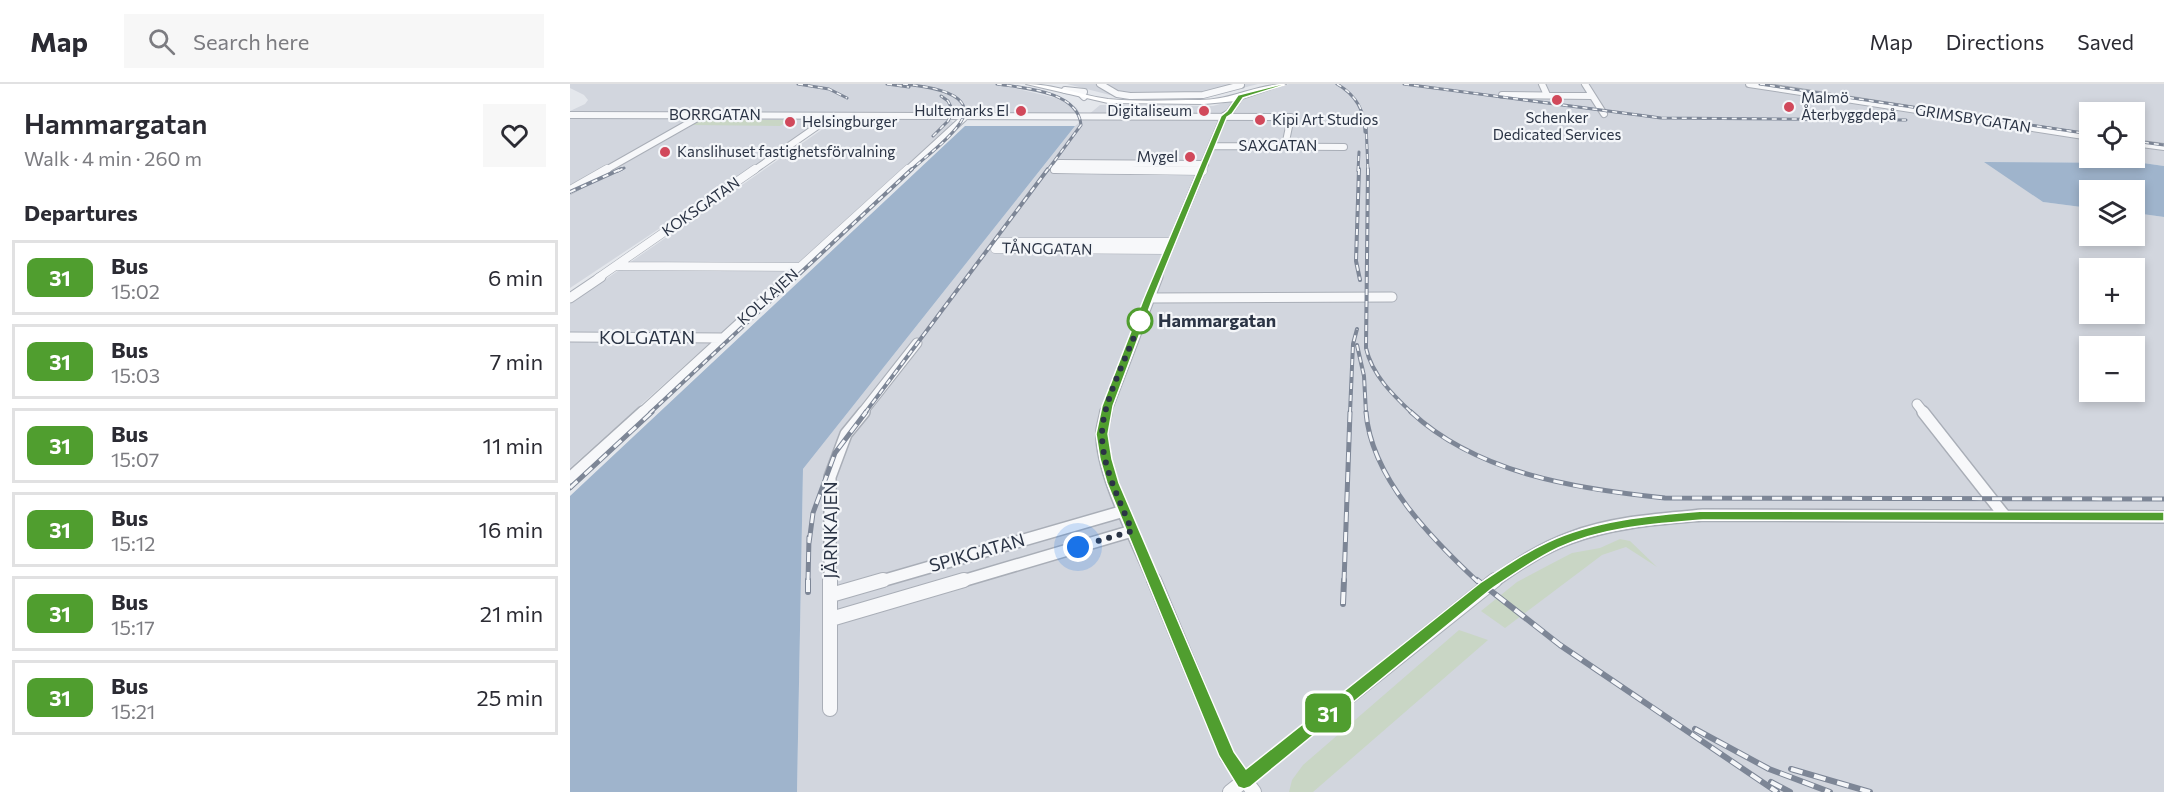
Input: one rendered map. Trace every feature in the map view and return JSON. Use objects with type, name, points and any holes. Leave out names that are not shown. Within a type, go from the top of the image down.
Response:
[{"type":"main road","points":[[1030,84],[1115,99],[1209,97],[1263,84]]},
{"type":"main road","points":[[1050,84],[1100,100],[1134,103],[1213,103],[1225,109]]},
{"type":"main road","points":[[1161,99],[1225,109],[1273,84]]},
{"type":"main road","points":[[1225,109],[1240,97],[1282,84]]},
{"type":"street","points":[[1102,86],[1114,84]]},
{"type":"street","points":[[1542,84],[1547,95]]},
{"type":"street","points":[[1585,84],[1604,114]]},
{"type":"street","name":"GRIMSBYGATAN","points":[[1749,84],[2079,135]]},
{"type":"street","points":[[1102,86],[1125,96],[1192,96],[1216,93],[1241,85]]},
{"type":"street","points":[[1502,95],[1592,96]]},
{"type":"street","points":[[1240,97],[1225,109],[1204,167],[1107,406],[1102,434],[1106,459],[1132,531],[1227,756],[1249,787]]},
{"type":"street","name":"BORRGATAN","points":[[570,115],[966,116],[1225,109],[1291,117],[1285,146]]},
{"type":"street","points":[[570,190],[701,115]]},
{"type":"street","name":"KOKSGATAN","points":[[570,298],[832,116]]},
{"type":"street","name":"KOLKAJEN","points":[[570,478],[966,116]]},
{"type":"street","points":[[2145,144],[2164,147]]},
{"type":"street","name":"SAXGATAN","points":[[1212,146],[1344,147]]},
{"type":"street","points":[[1059,163],[1204,167],[1054,170],[1059,163]]},
{"type":"street","name":"TÅNGGATAN","points":[[1000,242],[1170,246],[995,249],[1000,242]]},
{"type":"street","points":[[618,266],[802,267]]},
{"type":"street","points":[[1149,298],[1392,297]]},
{"type":"street","name":"KOLGATAN","points":[[570,337],[723,339]]},
{"type":"street","name":"JÄRNKAJEN","points":[[830,709],[830,477],[846,434],[917,342]]},
{"type":"street","points":[[1917,404],[2004,515]]},
{"type":"street","name":"SPIKGATAN","points":[[831,596],[1124,511]]},
{"type":"street","points":[[1230,792],[1249,787],[1485,587],[1526,559],[1555,544],[1606,528],[1703,515],[2164,517]]},
{"type":"street","points":[[831,619],[1132,531]]},
{"type":"shaded area","points":[[570,84],[997,84],[1064,100],[1077,108],[1081,116],[570,115],[570,111],[585,104],[588,100],[584,95],[570,88]]},
{"type":"shaded area","points":[[1067,84],[1258,84],[1207,97],[1174,98],[1110,95]]},
{"type":"shaded area","points":[[1289,84],[2164,84],[2164,166],[2145,163],[2145,102],[2079,102],[2079,163],[1986,162],[2043,202],[2079,207],[2079,246],[2145,246],[2145,214],[2164,217],[2164,792],[797,792],[803,469],[1075,126],[1100,105],[1213,106]]},
{"type":"shaded area","points":[[570,117],[688,118],[689,121],[570,185]]},
{"type":"shaded area","points":[[713,118],[816,118],[818,123],[570,288],[570,194],[700,121]]},
{"type":"shaded area","points":[[846,118],[948,118],[955,124],[570,468],[570,304],[830,124]]},
{"type":"green space","points":[[699,119],[790,120],[780,126],[688,125]]},
{"type":"green space","points":[[1620,539],[1630,541],[1657,567],[1626,547],[1602,555],[1505,628],[1481,611],[1517,582],[1572,553],[1600,548]]},
{"type":"green space","points":[[1459,630],[1488,640],[1313,792],[1289,792],[1292,780],[1303,765]]},
{"type":"water","points":[[965,126],[1075,126],[803,469],[797,792],[570,792],[570,496]]},
{"type":"water","points":[[1984,162],[2079,163],[2079,168],[2145,168],[2145,163],[2164,166],[2164,217],[2145,214],[2145,180],[2079,180],[2079,207],[2043,202]]},
{"type":"railway","points":[[798,84],[829,89],[847,98]]},
{"type":"railway","points":[[887,84],[909,87]]},
{"type":"railway","points":[[903,84],[948,93],[963,105],[964,115],[953,132],[910,171]]},
{"type":"railway","points":[[997,84],[1048,93],[1060,98],[1078,114],[1081,125],[1047,171]]},
{"type":"railway","points":[[1337,84],[1358,104],[1365,124],[1365,132]]},
{"type":"railway","points":[[1404,84],[1661,118],[1906,120]]},
{"type":"railway","points":[[1760,84],[2079,132]]},
{"type":"railway","points":[[933,136],[948,121],[953,111],[948,101],[941,96]]},
{"type":"railway","points":[[1366,124],[1368,171]]},
{"type":"railway","points":[[2145,142],[2164,145]]},
{"type":"railway","points":[[1358,171],[1359,152]]},
{"type":"railway","points":[[618,171],[624,168]]},
{"type":"railway","points":[[570,192],[621,169]]},
{"type":"railway","points":[[650,413],[912,169]]},
{"type":"railway","points":[[865,413],[1048,169]]},
{"type":"railway","points":[[1359,169],[1356,261],[1360,280]]},
{"type":"railway","points":[[1368,171],[1366,348],[1378,376],[1411,412]]},
{"type":"railway","points":[[1350,413],[1353,344],[1357,329]]},
{"type":"railway","points":[[1357,345],[1364,376],[1366,413]]},
{"type":"railway","points":[[570,488],[652,412]]},
{"type":"railway","points":[[809,543],[813,513],[835,453],[866,412]]},
{"type":"railway","points":[[1344,582],[1350,412]]},
{"type":"railway","points":[[1366,412],[1370,436],[1379,460],[1407,506],[1442,547],[1478,582]]},
{"type":"railway","points":[[1411,412],[1438,433],[1467,450],[1530,475],[1598,489],[1665,498],[2164,499]]},
{"type":"railway","points":[[808,582],[809,537]]},
{"type":"railway","points":[[1343,604],[1344,580]]},
{"type":"railway","points":[[1477,580],[1560,645],[1777,792]]},
{"type":"railway","points":[[808,582],[808,592]]},
{"type":"railway","points":[[1695,729],[1769,769],[1830,792]]},
{"type":"railway","points":[[1791,769],[1870,792]]},
{"type":"railway","points":[[1771,782],[1790,792]]},
{"type":"bus line","name":"31","points":[[1282,84],[1240,97],[1230,113],[1224,116],[1107,406],[1102,434],[1113,483],[1132,531],[1227,756],[1244,781],[1485,587],[1526,559],[1555,544],[1606,528],[1703,515],[2164,517]]},
{"type":"place","name":"Schenker Dedicated Services","points":[[1557,100]]},
{"type":"place","name":"Malmö Återbyggdepå","points":[[1789,107]]},
{"type":"place","name":"Hultemarks El","points":[[1021,111]]},
{"type":"place","name":"Digitaliseum","points":[[1204,111]]},
{"type":"place","name":"Kipi Art Studios","points":[[1260,120]]},
{"type":"place","name":"Helsingburger","points":[[790,122]]},
{"type":"place","name":"Kanslihuset fastighetsförvalning","points":[[665,152]]},
{"type":"place","name":"Mygel","points":[[1190,157]]},
{"type":"place","name":"Hammargatan","points":[[1140,321]]},
{"type":"route","points":[[1078,547],[1132,531],[1113,483],[1102,434],[1107,406],[1140,321]]}]
